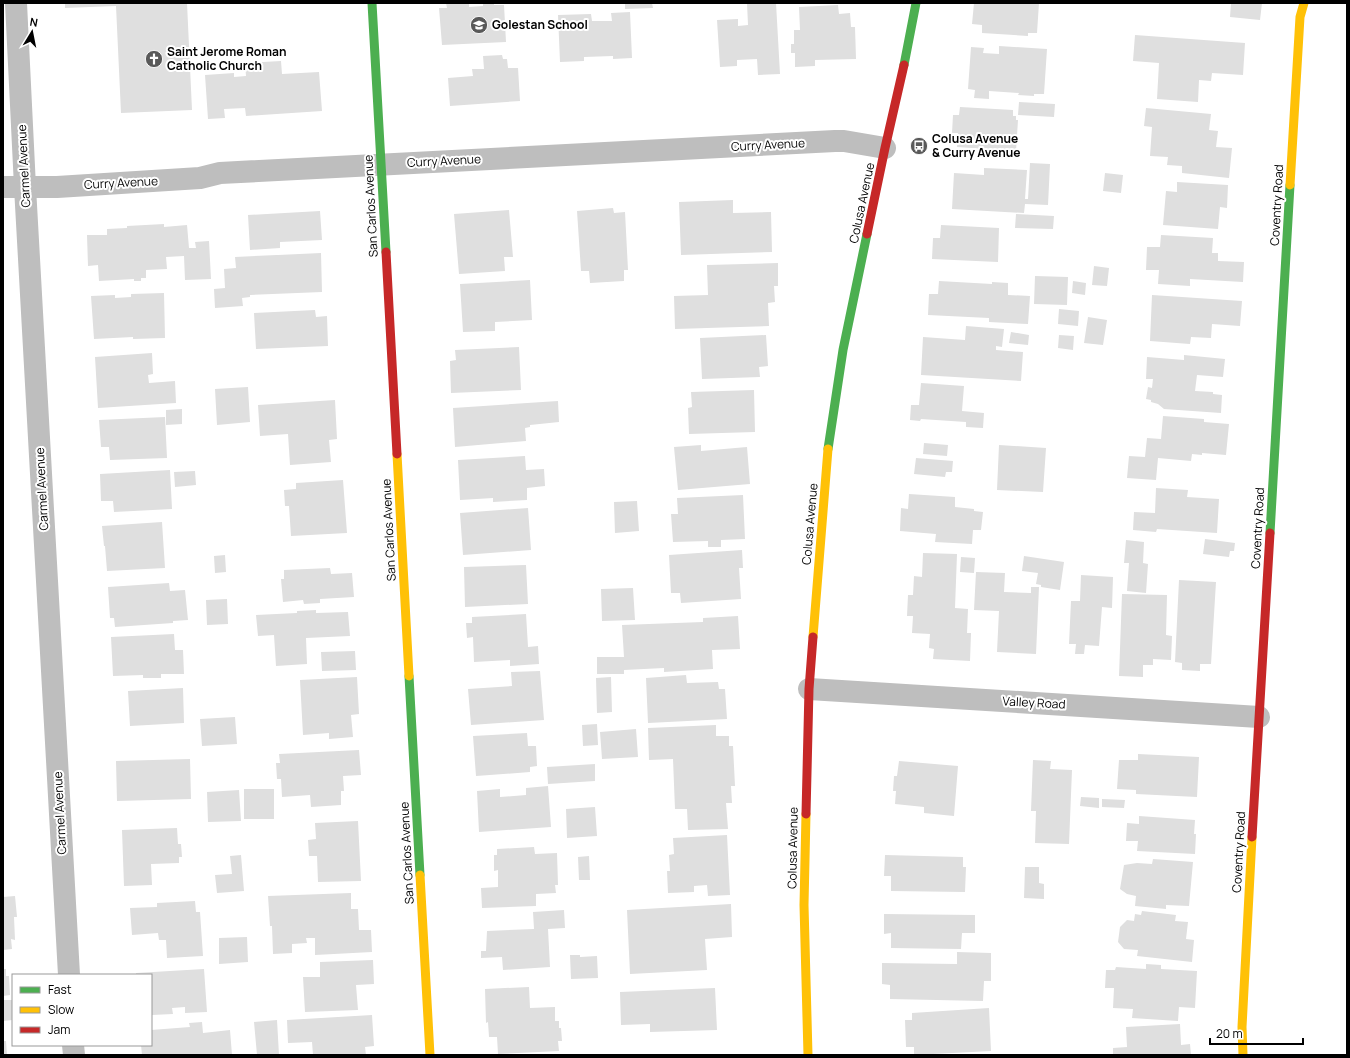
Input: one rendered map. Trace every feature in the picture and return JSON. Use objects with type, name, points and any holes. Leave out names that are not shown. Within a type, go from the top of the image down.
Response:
[{"type":"street","name":"Carmel Avenue","points":[[16,3],[69,974]]},
{"type":"street","name":"San Carlos Avenue","points":[[372,3],[430,1055]]},
{"type":"street","name":"Colusa Avenue","points":[[808,1055],[804,905],[809,689],[828,449],[843,350],[885,148],[900,87],[916,3]]},
{"type":"street","name":"Coventry Road","points":[[1243,1055],[1242,1027],[1259,717],[1300,17],[1304,3]]},
{"type":"street","name":"Curry Avenue","points":[[3,187],[58,187],[200,178],[220,174],[380,164],[844,141],[885,148]]},
{"type":"street","name":"Valley Road","points":[[809,689],[1259,717]]},
{"type":"building","name":"Saint Jerome Roman Catholic Church","points":[[65,3],[187,3],[192,110],[121,113],[116,6],[65,8]]},
{"type":"building","points":[[446,3],[469,3],[469,7],[483,6],[483,3],[504,5],[506,42],[442,45],[439,8],[447,8]]},
{"type":"building","points":[[625,3],[652,3],[653,8],[625,9]]},
{"type":"building","points":[[747,3],[776,3],[780,74],[758,75],[757,59],[737,60],[737,66],[720,67],[717,20],[738,19],[738,26],[748,25]]},
{"type":"building","points":[[974,3],[1039,3],[1037,33],[1028,33],[1028,36],[982,33],[982,25],[972,24]]},
{"type":"building","points":[[1231,3],[1262,3],[1260,20],[1230,17]]},
{"type":"building","points":[[838,5],[839,14],[850,13],[851,27],[855,27],[856,59],[815,60],[815,66],[795,67],[795,53],[791,53],[791,44],[794,44],[794,30],[800,30],[799,7]]},
{"type":"building","points":[[630,12],[632,58],[613,59],[613,56],[584,57],[584,61],[560,62],[558,15],[591,14],[592,21],[612,21],[611,13]]},
{"type":"building","points":[[1135,35],[1245,43],[1243,75],[1212,73],[1211,81],[1199,80],[1198,102],[1157,99],[1159,63],[1133,61]]},
{"type":"building","points":[[999,46],[1047,49],[1044,94],[1034,94],[1034,96],[1018,95],[1019,93],[989,91],[989,99],[974,98],[975,90],[968,89],[971,47],[984,48],[983,53],[999,54]]},
{"type":"building","points":[[502,55],[503,59],[507,59],[508,68],[518,68],[520,101],[450,106],[448,78],[473,76],[472,69],[484,69],[483,56]]},
{"type":"building","points":[[281,61],[282,74],[319,72],[322,111],[246,116],[245,108],[224,109],[225,118],[208,119],[205,75],[234,73],[234,77],[246,76],[245,63]]},
{"type":"building","points":[[1019,102],[1055,104],[1054,117],[1018,115]]},
{"type":"building","points":[[960,107],[1013,110],[1013,116],[1016,116],[1016,120],[1018,120],[1016,151],[957,147],[958,133],[952,133],[953,115],[959,115]]},
{"type":"building","points":[[1146,108],[1211,114],[1209,130],[1218,131],[1216,147],[1232,148],[1229,178],[1182,173],[1182,166],[1167,165],[1168,157],[1150,156],[1152,127],[1144,126]]},
{"type":"building","points":[[1030,163],[1050,164],[1048,205],[1025,204],[1024,213],[952,209],[954,173],[984,175],[984,168],[1027,170],[1025,199],[1028,199]]},
{"type":"building","points":[[1105,173],[1123,175],[1121,193],[1103,191]]},
{"type":"building","points":[[1177,182],[1228,185],[1227,208],[1220,207],[1218,229],[1163,225],[1166,191],[1177,192]]},
{"type":"building","points":[[733,200],[733,213],[771,212],[772,252],[681,255],[679,202]]},
{"type":"building","points":[[613,208],[614,213],[625,212],[628,270],[624,270],[624,281],[590,283],[589,271],[581,271],[577,211]]},
{"type":"building","points":[[509,210],[513,257],[504,257],[505,271],[459,274],[454,214]]},
{"type":"building","points":[[320,211],[322,240],[280,242],[280,248],[250,250],[248,215]]},
{"type":"building","points":[[1016,214],[1054,216],[1053,229],[1015,228]]},
{"type":"building","points":[[164,224],[164,227],[187,225],[189,248],[196,248],[195,242],[209,241],[211,279],[185,280],[184,256],[166,257],[167,269],[146,270],[146,278],[141,278],[141,281],[134,281],[134,279],[99,281],[98,265],[88,266],[87,235],[107,235],[107,229],[127,228],[127,226]]},
{"type":"building","points":[[941,225],[999,228],[998,262],[932,259],[933,238],[940,238]]},
{"type":"building","points":[[1161,235],[1213,238],[1212,253],[1218,253],[1218,261],[1244,262],[1243,282],[1190,279],[1190,286],[1158,284],[1159,270],[1146,270],[1147,247],[1160,247]]},
{"type":"building","points":[[321,253],[322,292],[250,295],[250,297],[242,298],[243,306],[215,308],[214,289],[225,288],[224,269],[236,268],[235,257]]},
{"type":"building","points":[[778,263],[778,286],[774,286],[775,302],[768,303],[769,326],[675,329],[674,296],[708,295],[707,265]]},
{"type":"building","points":[[1094,266],[1109,268],[1107,286],[1092,285]]},
{"type":"building","points":[[1035,276],[1068,277],[1067,305],[1034,304]]},
{"type":"building","points":[[530,280],[532,320],[495,322],[495,331],[463,332],[460,284]]},
{"type":"building","points":[[939,281],[992,284],[992,282],[1008,283],[1008,295],[1030,296],[1028,324],[989,322],[989,318],[928,315],[929,294],[938,294]]},
{"type":"building","points":[[1073,281],[1086,283],[1085,295],[1072,293]]},
{"type":"building","points":[[164,293],[165,338],[133,339],[133,337],[94,339],[91,296],[115,295],[115,298],[131,297],[131,294]]},
{"type":"building","points":[[1152,295],[1242,301],[1240,326],[1212,324],[1211,338],[1191,337],[1190,344],[1150,341]]},
{"type":"building","points":[[1059,309],[1079,311],[1078,326],[1058,324]]},
{"type":"building","points":[[315,310],[316,317],[327,316],[328,346],[256,349],[254,313]]},
{"type":"building","points":[[1088,317],[1107,320],[1103,345],[1084,343]]},
{"type":"building","points":[[966,326],[1004,329],[1002,347],[996,346],[996,350],[1023,352],[1021,381],[921,375],[923,337],[965,340]]},
{"type":"building","points":[[1011,332],[1029,335],[1028,345],[1009,343]]},
{"type":"building","points":[[766,335],[768,366],[759,367],[760,377],[702,379],[700,338]]},
{"type":"building","points":[[1059,335],[1074,336],[1073,350],[1058,348]]},
{"type":"building","points":[[519,347],[521,390],[451,393],[450,361],[456,360],[455,350]]},
{"type":"building","points":[[152,353],[153,374],[148,375],[149,383],[175,381],[176,403],[98,408],[95,357]]},
{"type":"building","points":[[1184,355],[1225,359],[1223,377],[1197,375],[1195,391],[1213,392],[1213,394],[1222,395],[1221,413],[1164,409],[1158,404],[1151,402],[1151,400],[1146,399],[1148,387],[1152,388],[1153,379],[1146,379],[1147,357],[1184,360]]},
{"type":"building","points":[[921,383],[964,386],[962,411],[984,413],[983,428],[966,427],[966,422],[921,419],[920,421],[910,420],[911,405],[919,405]]},
{"type":"building","points":[[248,387],[250,422],[217,425],[215,389]]},
{"type":"building","points":[[754,390],[755,432],[689,434],[688,408],[692,407],[691,392]]},
{"type":"building","points":[[335,400],[337,439],[329,440],[331,462],[290,465],[288,434],[260,436],[258,405]]},
{"type":"building","points":[[558,401],[559,422],[530,425],[530,427],[525,428],[526,441],[455,447],[453,408]]},
{"type":"building","points":[[182,409],[182,424],[166,425],[166,410]]},
{"type":"building","points":[[1163,416],[1204,419],[1204,422],[1229,424],[1226,455],[1202,453],[1202,455],[1192,454],[1191,461],[1158,458],[1156,480],[1127,478],[1129,456],[1145,457],[1147,438],[1161,439]]},
{"type":"building","points":[[165,417],[167,458],[110,460],[109,447],[101,447],[99,420]]},
{"type":"building","points":[[924,443],[948,445],[947,456],[923,454]]},
{"type":"building","points":[[701,445],[701,451],[747,447],[750,484],[678,490],[674,447]]},
{"type":"building","points":[[999,445],[1046,448],[1043,492],[997,490]]},
{"type":"building","points":[[525,456],[526,470],[544,469],[545,486],[527,488],[527,500],[493,502],[493,498],[460,500],[458,460]]},
{"type":"building","points":[[916,458],[953,461],[952,472],[946,472],[945,477],[914,474]]},
{"type":"building","points":[[170,470],[172,509],[114,512],[113,501],[101,501],[100,474]]},
{"type":"building","points":[[195,471],[196,485],[175,487],[174,472]]},
{"type":"building","points":[[343,480],[347,533],[291,536],[289,506],[285,506],[284,490],[296,489],[296,483]]},
{"type":"building","points":[[1156,488],[1188,490],[1187,497],[1219,499],[1217,533],[1157,529],[1156,532],[1133,530],[1134,512],[1155,513]]},
{"type":"building","points":[[909,494],[955,497],[955,507],[974,509],[974,511],[983,512],[981,530],[973,530],[972,544],[935,542],[936,534],[900,531],[901,508],[908,509]]},
{"type":"building","points":[[743,495],[745,539],[721,540],[721,547],[708,547],[708,541],[673,542],[671,514],[678,514],[677,498]]},
{"type":"building","points":[[637,501],[639,531],[615,533],[614,502]]},
{"type":"building","points":[[528,508],[531,550],[463,555],[460,513]]},
{"type":"building","points":[[162,522],[165,568],[107,571],[102,526]]},
{"type":"building","points":[[1205,539],[1235,543],[1234,551],[1230,551],[1229,557],[1203,554]]},
{"type":"building","points":[[1126,540],[1144,542],[1143,563],[1148,564],[1146,593],[1127,591],[1129,563],[1124,563]]},
{"type":"building","points":[[742,550],[743,568],[739,568],[741,599],[681,603],[680,593],[671,593],[669,555]]},
{"type":"building","points":[[923,553],[957,554],[955,608],[968,609],[967,633],[971,633],[970,661],[933,659],[934,649],[929,648],[930,634],[912,633],[913,616],[907,616],[908,595],[913,595],[914,576],[922,577]]},
{"type":"building","points":[[225,555],[226,572],[215,573],[214,556]]},
{"type":"building","points":[[1024,556],[1064,562],[1060,590],[1041,587],[1041,585],[1036,584],[1038,573],[1022,571]]},
{"type":"building","points":[[961,557],[975,558],[974,573],[960,572]]},
{"type":"building","points":[[526,565],[528,604],[465,607],[464,567]]},
{"type":"building","points":[[330,568],[331,574],[352,573],[354,597],[320,599],[320,603],[304,604],[303,600],[283,602],[281,579],[284,579],[284,570]]},
{"type":"building","points":[[976,572],[1005,573],[1004,592],[1031,593],[1031,587],[1039,587],[1036,654],[997,652],[999,611],[974,610]]},
{"type":"building","points":[[1081,575],[1113,577],[1112,608],[1102,607],[1099,646],[1085,645],[1084,654],[1075,654],[1076,644],[1069,644],[1071,601],[1080,601]]},
{"type":"building","points":[[1179,580],[1216,582],[1211,664],[1200,664],[1200,671],[1182,670],[1182,663],[1175,662]]},
{"type":"building","points":[[169,583],[170,591],[185,590],[188,620],[173,621],[173,623],[115,627],[114,618],[110,618],[108,587]]},
{"type":"building","points":[[633,588],[635,620],[602,621],[601,589]]},
{"type":"building","points":[[1122,594],[1167,595],[1166,635],[1172,636],[1171,660],[1153,659],[1153,665],[1143,665],[1143,677],[1119,676]]},
{"type":"building","points":[[227,599],[228,624],[207,625],[206,600]]},
{"type":"building","points":[[316,610],[316,613],[348,612],[350,636],[306,638],[307,664],[276,666],[274,635],[258,636],[256,615],[297,613],[297,611]]},
{"type":"building","points":[[526,614],[528,647],[538,646],[539,664],[510,666],[510,660],[474,662],[473,637],[467,638],[466,623],[472,623],[472,617]]},
{"type":"building","points":[[738,616],[740,649],[712,650],[713,669],[664,672],[664,668],[624,670],[624,674],[597,674],[597,657],[624,657],[622,625],[703,622],[703,618]]},
{"type":"building","points":[[174,634],[175,650],[183,650],[184,674],[161,674],[161,678],[143,678],[143,675],[113,676],[111,637]]},
{"type":"building","points":[[355,651],[356,670],[322,671],[321,652]]},
{"type":"building","points":[[540,671],[544,720],[471,725],[468,689],[512,686],[511,672]]},
{"type":"building","points":[[686,675],[687,683],[718,682],[719,689],[725,689],[727,719],[648,723],[646,678]]},
{"type":"building","points":[[357,677],[359,714],[351,715],[353,737],[329,739],[329,733],[303,735],[300,680]]},
{"type":"building","points":[[611,677],[612,712],[597,713],[596,678]]},
{"type":"building","points":[[183,688],[184,723],[130,726],[128,691]]},
{"type":"building","points":[[235,717],[237,744],[202,746],[200,719]]},
{"type":"building","points":[[597,724],[598,745],[583,746],[582,725]]},
{"type":"building","points":[[716,725],[716,736],[729,736],[729,746],[733,746],[735,786],[731,786],[732,803],[726,803],[728,829],[688,830],[687,809],[675,809],[673,759],[649,760],[648,728]]},
{"type":"building","points":[[636,729],[638,757],[602,759],[600,732]]},
{"type":"building","points":[[527,733],[528,746],[536,746],[537,766],[530,767],[530,772],[476,776],[473,736]]},
{"type":"building","points":[[359,750],[361,775],[343,776],[344,791],[341,791],[341,805],[311,807],[310,795],[282,797],[281,779],[277,779],[276,763],[280,763],[279,754]]},
{"type":"building","points":[[1138,754],[1199,757],[1197,797],[1136,794],[1136,790],[1117,789],[1119,760],[1138,760]]},
{"type":"building","points":[[190,759],[191,799],[117,801],[116,761]]},
{"type":"building","points":[[1033,760],[1051,761],[1050,769],[1072,770],[1069,844],[1035,843],[1036,811],[1031,811]]},
{"type":"building","points":[[899,761],[958,766],[954,816],[924,813],[924,807],[895,804],[896,791],[893,791],[894,776],[897,776]]},
{"type":"building","points":[[595,764],[595,781],[548,784],[547,767]]},
{"type":"building","points":[[548,786],[551,827],[479,832],[477,791],[500,789],[500,797],[526,795],[526,788]]},
{"type":"building","points":[[244,789],[274,789],[274,819],[244,819]]},
{"type":"building","points":[[239,790],[241,821],[208,822],[207,792]]},
{"type":"building","points":[[1081,797],[1099,798],[1099,808],[1080,806]]},
{"type":"building","points":[[1102,799],[1125,800],[1124,808],[1102,807]]},
{"type":"building","points":[[595,807],[597,836],[567,838],[566,809]]},
{"type":"building","points":[[1139,816],[1195,820],[1195,854],[1137,851],[1138,841],[1126,841],[1127,823],[1139,824]]},
{"type":"building","points":[[358,821],[361,881],[318,882],[317,856],[309,856],[308,840],[316,839],[315,823]]},
{"type":"building","points":[[177,828],[178,844],[181,844],[182,857],[179,857],[179,863],[151,864],[152,885],[124,886],[122,830]]},
{"type":"building","points":[[727,835],[730,895],[708,896],[707,885],[694,886],[694,892],[668,893],[667,871],[670,871],[669,855],[674,854],[673,838]]},
{"type":"building","points":[[534,847],[535,854],[557,853],[558,885],[555,885],[556,893],[536,894],[536,906],[482,908],[481,888],[498,887],[498,870],[494,871],[494,855],[497,855],[497,849]]},
{"type":"building","points":[[241,855],[244,891],[217,893],[215,875],[232,874],[230,856]]},
{"type":"building","points":[[885,855],[963,857],[963,867],[966,867],[965,892],[891,891],[891,876],[884,876]]},
{"type":"building","points":[[589,856],[590,880],[579,880],[578,857]]},
{"type":"building","points":[[1153,859],[1193,862],[1189,906],[1166,905],[1166,909],[1135,906],[1136,896],[1127,894],[1120,889],[1124,865],[1137,863],[1152,864]]},
{"type":"building","points":[[1025,867],[1039,867],[1039,883],[1044,884],[1044,899],[1024,898]]},
{"type":"building","points":[[351,893],[351,909],[358,909],[359,930],[371,930],[372,952],[315,955],[315,938],[306,938],[307,943],[292,944],[292,953],[273,954],[272,926],[270,926],[268,896]]},
{"type":"building","points":[[15,896],[17,917],[14,917],[15,940],[11,939],[12,949],[3,950],[3,897]]},
{"type":"building","points":[[195,901],[196,912],[200,912],[203,956],[167,958],[166,940],[159,940],[158,933],[132,935],[130,908],[157,907],[157,903]]},
{"type":"building","points":[[731,904],[732,937],[705,939],[707,970],[630,974],[627,910]]},
{"type":"building","points":[[564,910],[565,928],[548,929],[550,967],[503,970],[502,957],[481,958],[481,951],[486,951],[487,931],[534,929],[533,912]]},
{"type":"building","points":[[1142,911],[1176,915],[1175,921],[1188,922],[1186,939],[1194,940],[1192,962],[1137,956],[1138,950],[1124,949],[1118,942],[1120,927],[1127,920],[1134,921],[1135,914],[1141,915]]},
{"type":"building","points":[[884,914],[975,915],[975,933],[962,933],[961,949],[891,948],[891,933],[884,934]]},
{"type":"building","points":[[247,937],[248,962],[219,964],[219,938]]},
{"type":"building","points":[[957,952],[991,953],[991,981],[984,981],[983,1001],[890,999],[890,985],[882,984],[882,963],[957,964]]},
{"type":"building","points":[[570,955],[580,955],[580,957],[597,956],[598,978],[571,979]]},
{"type":"building","points":[[373,960],[374,984],[356,985],[358,1010],[305,1012],[303,977],[320,977],[320,962]]},
{"type":"building","points":[[1146,964],[1161,965],[1161,969],[1197,971],[1195,1008],[1179,1007],[1178,1021],[1132,1018],[1133,1009],[1113,1008],[1114,988],[1105,988],[1106,970],[1115,970],[1116,967],[1146,969]]},
{"type":"building","points":[[3,969],[6,969],[6,976],[9,976],[10,995],[3,996]]},
{"type":"building","points":[[204,969],[207,1012],[185,1013],[185,1007],[172,1008],[173,1014],[152,1015],[152,974],[136,973]]},
{"type":"building","points":[[529,987],[530,1008],[555,1007],[555,1021],[559,1021],[559,1028],[561,1028],[562,1041],[558,1041],[559,1051],[498,1054],[497,1037],[489,1037],[488,1022],[486,1023],[485,989]]},
{"type":"building","points":[[715,988],[717,1030],[650,1032],[650,1024],[621,1025],[620,992]]},
{"type":"building","points":[[3,1000],[12,1000],[12,1020],[3,1021]]},
{"type":"building","points":[[989,1008],[991,1051],[914,1055],[914,1047],[906,1047],[905,1020],[912,1020],[912,1013]]},
{"type":"building","points":[[372,1015],[374,1046],[365,1047],[366,1055],[313,1055],[312,1042],[288,1043],[287,1020]]},
{"type":"building","points":[[277,1020],[279,1055],[257,1055],[254,1022]]},
{"type":"building","points":[[202,1022],[203,1033],[230,1030],[232,1055],[142,1055],[141,1046],[152,1046],[152,1030],[190,1027],[189,1023]]},
{"type":"building","points":[[1180,1024],[1181,1045],[1190,1044],[1191,1055],[1113,1055],[1113,1048],[1127,1047],[1126,1027]]},
{"type":"building","points":[[3,1041],[6,1041],[7,1055],[3,1055]]},
{"type":"traffic: fast","points":[[372,3],[386,252]]},
{"type":"traffic: fast","points":[[904,65],[916,3]]},
{"type":"traffic: fast","points":[[1270,533],[1290,185]]},
{"type":"traffic: fast","points":[[828,449],[843,350],[867,234]]},
{"type":"traffic: fast","points":[[409,676],[420,875]]},
{"type":"traffic: slow","points":[[1290,185],[1300,17],[1304,3]]},
{"type":"traffic: slow","points":[[813,637],[828,449]]},
{"type":"traffic: slow","points":[[397,454],[409,676]]},
{"type":"traffic: slow","points":[[806,814],[804,905],[808,1055]]},
{"type":"traffic: slow","points":[[1243,1055],[1242,1027],[1252,837]]},
{"type":"traffic: slow","points":[[420,875],[430,1055]]},
{"type":"traffic: jam","points":[[867,234],[904,65]]},
{"type":"traffic: jam","points":[[386,252],[397,454]]},
{"type":"traffic: jam","points":[[1252,837],[1270,533]]},
{"type":"traffic: jam","points":[[806,814],[809,689],[813,637]]},
{"type":"place","name":"Golestan School","points":[[479,25]]},
{"type":"place","name":"Saint Jerome Roman Catholic Church","points":[[154,59]]},
{"type":"place","name":"Colusa Avenue & Curry Avenue","points":[[919,146]]}]
